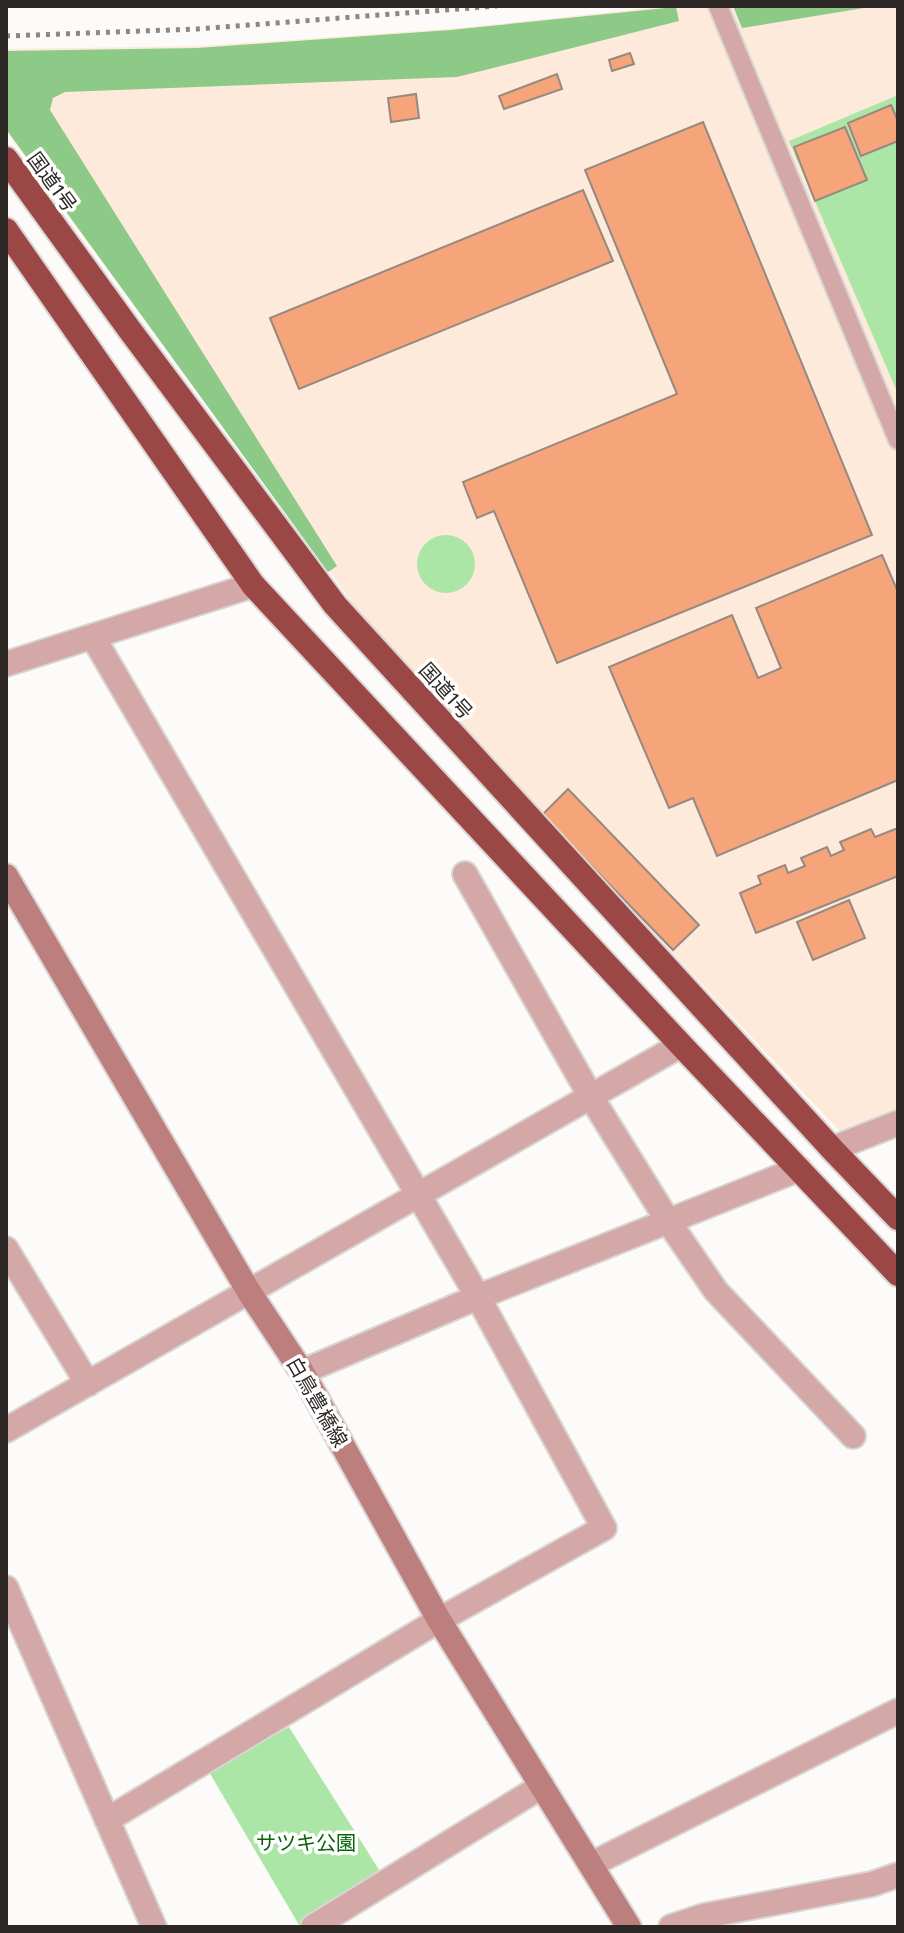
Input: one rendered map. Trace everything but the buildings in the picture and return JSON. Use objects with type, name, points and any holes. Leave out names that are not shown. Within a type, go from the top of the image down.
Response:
[{"type":"highway","name":"国道1号","points":[[6,159],[335,605],[898,1218]]},
{"type":"highway","points":[[6,230],[253,585],[898,1274]]},
{"type":"main road","name":"白鳥豊橋線","points":[[6,876],[249,1292],[302,1372],[439,1620],[629,1927]]},
{"type":"street","points":[[6,664],[253,585]]},
{"type":"street","points":[[93,637],[478,1297],[604,1528],[439,1620],[107,1820]]},
{"type":"street","points":[[465,874],[591,1097],[668,1221],[716,1291],[853,1436]]},
{"type":"street","points":[[6,1430],[681,1045]]},
{"type":"street","points":[[832,1149],[898,1123]]},
{"type":"street","points":[[302,1372],[478,1297],[799,1169]]},
{"type":"street","points":[[6,1249],[88,1384]]},
{"type":"street","points":[[6,1588],[154,1927]]},
{"type":"street","points":[[592,1864],[898,1711]]},
{"type":"street","points":[[313,1927],[542,1786]]},
{"type":"street","points":[[671,1927],[704,1916],[872,1884],[898,1875]]},
{"type":"lane","points":[[718,6],[898,440]]},
{"type":"path","points":[[6,36],[197,29],[497,6]]},
{"type":"shaded area","points":[[668,6],[898,6],[898,1112],[842,1134],[379,639],[6,131],[6,49],[197,46],[450,29]]},
{"type":"green space","points":[[733,6],[876,6],[742,28]]},
{"type":"green space","points":[[676,7],[679,21],[457,77],[65,92],[53,98],[50,110],[337,566],[328,572],[6,129],[6,51],[197,48],[450,30]]},
{"type":"green space","points":[[898,95],[898,394],[789,141]]},
{"type":"green space","points":[[446,535],[457,537],[466,544],[473,553],[473,575],[466,584],[457,591],[446,593],[435,591],[426,584],[419,575],[417,564],[419,553],[426,544],[435,537]]},
{"type":"green space","name":"サツキ公園","points":[[289,1727],[381,1873],[299,1925],[209,1772]]}]
